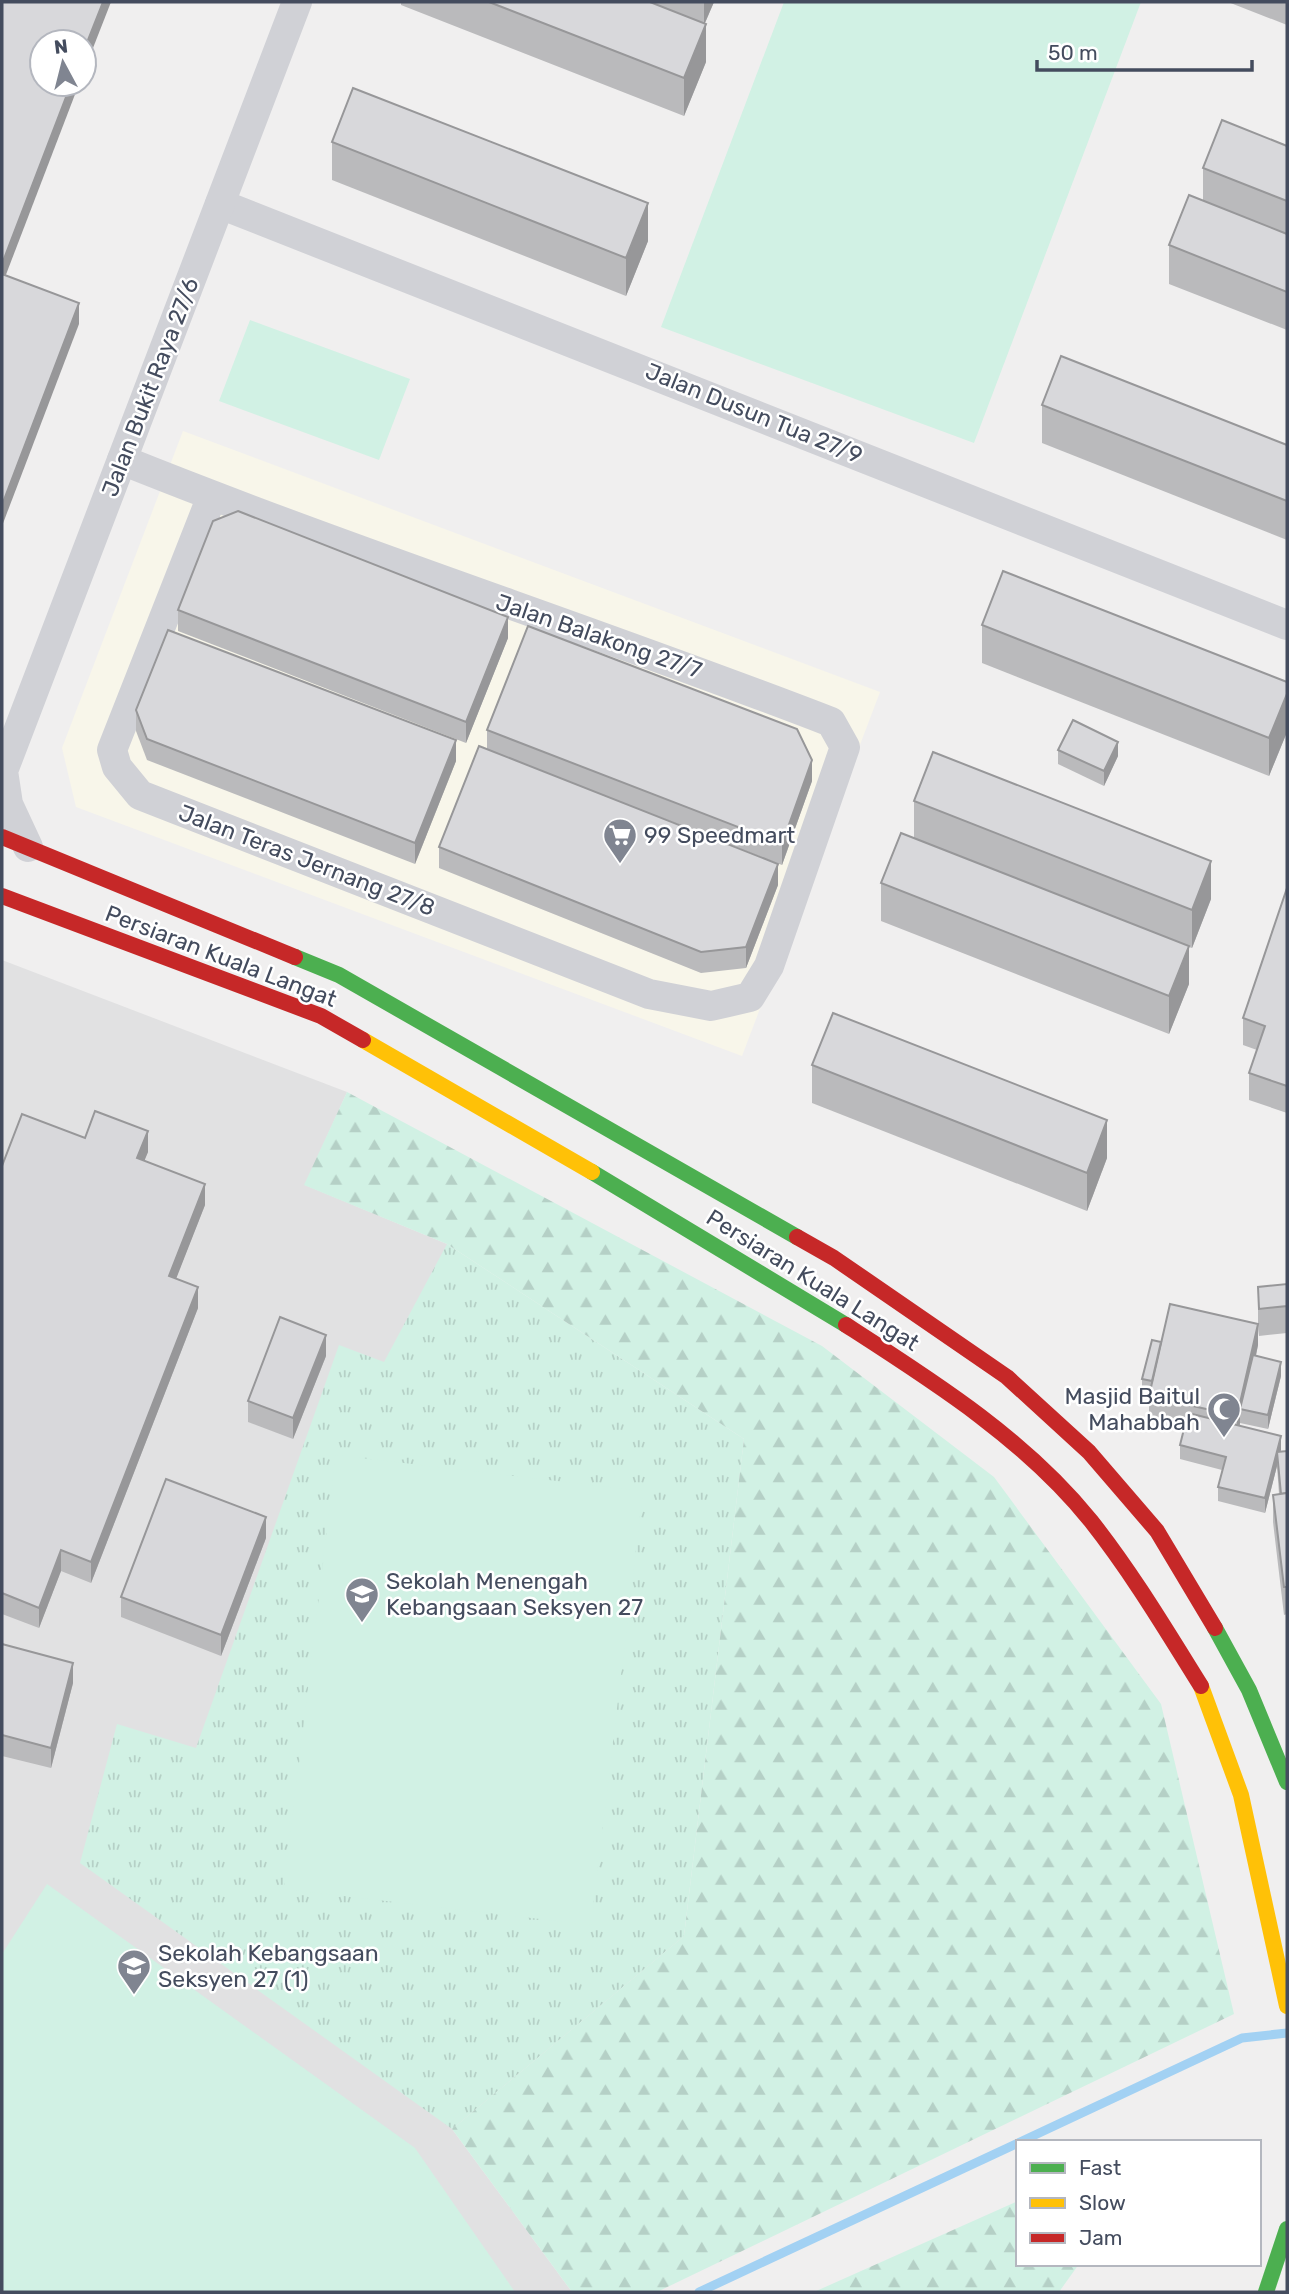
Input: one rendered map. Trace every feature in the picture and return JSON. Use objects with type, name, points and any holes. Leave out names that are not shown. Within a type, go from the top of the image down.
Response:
[{"type":"main road","name":"Persiaran Kuala Langat","points":[[15,842],[339,975],[834,1258],[1007,1377],[1089,1452],[1157,1531],[1205,1609],[1249,1690],[1287,1782]]},
{"type":"main road","name":"Persiaran Kuala Langat","points":[[2,896],[73,923],[325,1006],[508,1122],[814,1304],[946,1390],[1029,1457],[1090,1520],[1144,1596],[1202,1687],[1241,1795],[1287,2007]]},
{"type":"main road","points":[[325,1006],[339,975]]},
{"type":"main road","points":[[1266,2292],[1287,2229]]},
{"type":"street","name":"Jalan Bukit Raya 27/6","points":[[15,842],[2,772],[297,2]]},
{"type":"street","name":"Jalan Dusun Tua 27/9","points":[[220,204],[1287,625]]},
{"type":"street","name":"Jalan Balakong 27/7","points":[[122,460],[518,609],[682,664],[831,722],[845,747],[769,966]]},
{"type":"street","name":"Jalan Teras Jernang 27/8","points":[[212,496],[112,750],[117,767],[140,795],[678,1002],[711,1006],[750,997],[769,966]]},
{"type":"street","points":[[2,915],[73,923]]},
{"type":"shaded area","points":[[183,431],[880,692],[742,1056],[76,807],[62,748]]},
{"type":"shaded area","name":"Sekolah Menengah Kebangsaan Seksyen 27","points":[[2,960],[347,1092],[305,1185],[447,1244],[684,1936],[452,2129],[572,2292],[2,2292]]},
{"type":"green space","points":[[784,2],[1141,2],[974,443],[661,327]]},
{"type":"green space","points":[[250,320],[410,379],[379,460],[219,401]]},
{"type":"green space","points":[[347,1092],[822,1346],[994,1477],[1161,1704],[1234,2014],[657,2292],[572,2292],[452,2129],[684,1936],[744,1439],[447,1244],[304,1185]]},
{"type":"green space","name":"Sekolah Menengah Kebangsaan Seksyen 27","points":[[447,1244],[744,1439],[684,1936],[452,2129],[80,1863],[117,1724],[196,1748],[339,1345],[384,1362]]},
{"type":"green space","points":[[336,1455],[643,1491],[591,1925],[284,1889]]},
{"type":"green space","name":"Sekolah Kebangsaan Seksyen 27 (1)","points":[[47,1884],[415,2148],[515,2292],[2,2292],[2,1954]]},
{"type":"green space","points":[[1016,2202],[1016,2266],[1078,2266],[1059,2292],[814,2292]]},
{"type":"building","points":[[2,2],[103,2],[93,28],[28,28],[28,98],[66,98],[2,264]]},
{"type":"building","points":[[489,2],[650,2],[706,24],[684,78]]},
{"type":"building","points":[[353,88],[648,203],[626,258],[332,142]]},
{"type":"building","points":[[1222,120],[1287,146],[1287,201],[1203,168]]},
{"type":"building","points":[[1189,195],[1287,234],[1287,292],[1169,245]]},
{"type":"building","points":[[2,274],[79,303],[2,505]]},
{"type":"building","points":[[1061,356],[1287,445],[1287,501],[1042,405]]},
{"type":"building","points":[[238,511],[508,617],[466,722],[178,610],[213,521]]},
{"type":"building","points":[[1003,571],[1287,682],[1287,694],[1269,738],[982,625]]},
{"type":"building","points":[[528,626],[797,729],[812,760],[782,844],[487,730]]},
{"type":"building","points":[[168,630],[456,740],[415,843],[147,739],[136,710]]},
{"type":"building","points":[[1073,720],[1118,742],[1104,771],[1058,750]]},
{"type":"building","points":[[479,746],[778,864],[746,947],[701,952],[439,847]]},
{"type":"building","points":[[933,752],[1211,861],[1192,910],[914,801]]},
{"type":"building","points":[[901,833],[1189,946],[1169,996],[881,883]]},
{"type":"building","points":[[1287,888],[1287,1086],[1249,1073],[1265,1026],[1243,1018]]},
{"type":"building","points":[[833,1013],[1107,1120],[1087,1173],[812,1065]]},
{"type":"building","points":[[95,1111],[148,1131],[137,1158],[205,1184],[169,1276],[198,1287],[91,1562],[61,1550],[39,1608],[2,1593],[2,1166],[22,1114],[85,1138]]},
{"type":"building","points":[[1287,1284],[1287,1306],[1259,1309],[1258,1287]]},
{"type":"building","points":[[1170,1304],[1258,1324],[1237,1416],[1149,1396]]},
{"type":"building","points":[[280,1317],[326,1335],[293,1418],[248,1401]]},
{"type":"building","points":[[1152,1340],[1161,1342],[1152,1381],[1142,1379]]},
{"type":"building","points":[[1253,1355],[1281,1362],[1268,1415],[1240,1409]]},
{"type":"building","points":[[1188,1413],[1281,1436],[1265,1498],[1218,1487],[1226,1457],[1180,1445]]},
{"type":"building","points":[[1287,1451],[1287,1493],[1281,1494],[1277,1452]]},
{"type":"building","points":[[166,1479],[266,1517],[221,1635],[121,1597]]},
{"type":"building","points":[[1287,1493],[1287,1587],[1284,1587],[1273,1495]]},
{"type":"building","points":[[2,1644],[73,1663],[51,1748],[2,1735]]},
{"type":"waterway","points":[[1024,2140],[1242,2038],[1287,2033]]},
{"type":"waterway","points":[[699,2292],[1016,2144]]},
{"type":"traffic: fast","points":[[295,957],[339,975],[797,1237]]},
{"type":"traffic: fast","points":[[592,1172],[846,1325]]},
{"type":"traffic: fast","points":[[1215,1628],[1249,1690],[1287,1782]]},
{"type":"traffic: fast","points":[[1266,2292],[1287,2229]]},
{"type":"traffic: slow","points":[[363,1040],[592,1172]]},
{"type":"traffic: slow","points":[[1201,1686],[1241,1795],[1287,2006]]},
{"type":"traffic: jam","points":[[2,837],[295,957]]},
{"type":"traffic: jam","points":[[2,896],[321,1016],[363,1040]]},
{"type":"traffic: jam","points":[[797,1237],[834,1258],[1007,1377],[1089,1452],[1157,1531],[1215,1628]]},
{"type":"traffic: jam","points":[[846,1325],[976,1413],[1065,1491],[1121,1561],[1201,1686]]},
{"type":"place","name":"99 Speedmart","points":[[620,865]]},
{"type":"place","name":"Masjid Baitul Mahabbah","points":[[1224,1439]]},
{"type":"place","name":"Sekolah Menengah Kebangsaan Seksyen 27","points":[[362,1624]]},
{"type":"place","name":"Sekolah Kebangsaan Seksyen 27 (1)","points":[[134,1996]]}]
